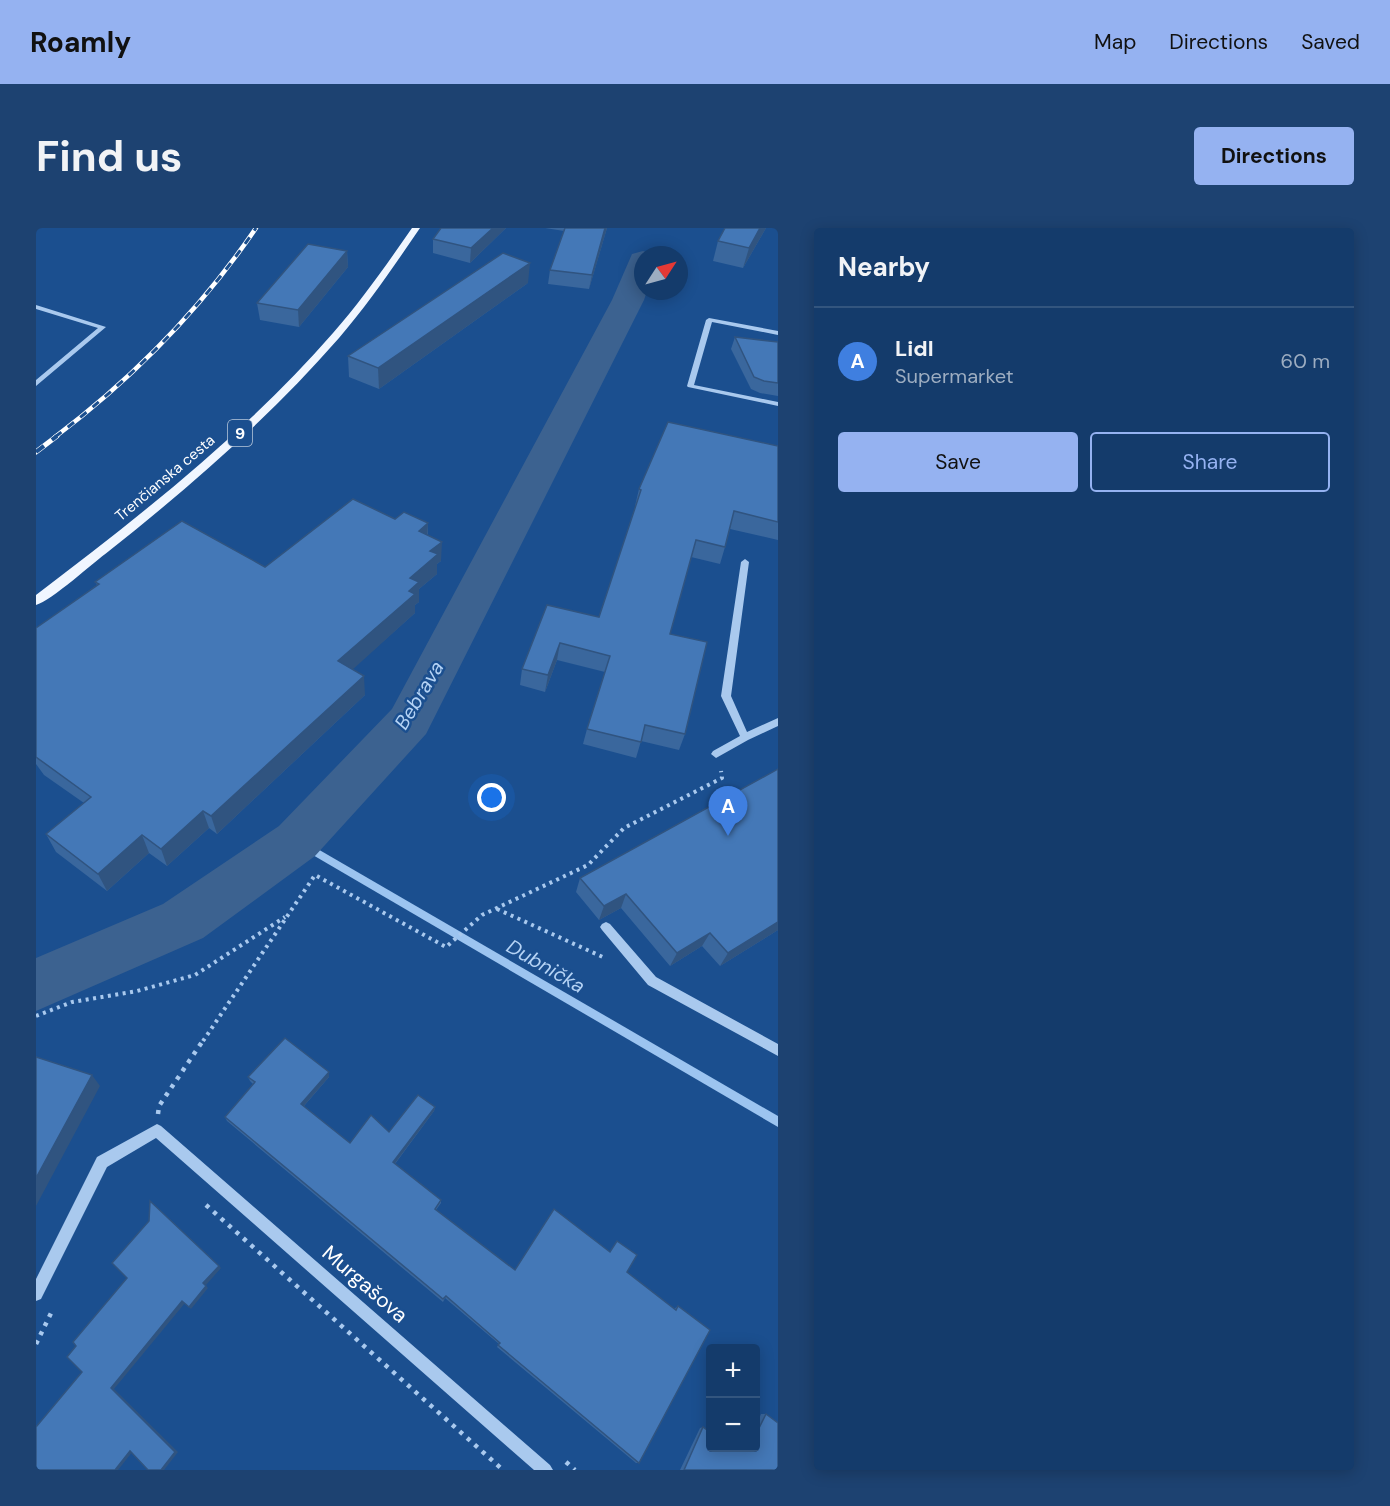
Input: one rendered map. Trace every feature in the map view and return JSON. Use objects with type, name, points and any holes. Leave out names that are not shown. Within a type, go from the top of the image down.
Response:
[{"type":"main road","name":"Trenčianska cesta","points":[[36,601],[100,553],[212,459],[286,389],[340,333],[416,228]]},
{"type":"street","points":[[36,307],[104,327],[36,384]]},
{"type":"street","points":[[778,333],[709,320],[690,386],[778,404]]},
{"type":"street","points":[[745,562],[726,696],[746,737]]},
{"type":"street","points":[[716,754],[778,722]]},
{"type":"street","points":[[606,927],[648,977],[778,1050]]},
{"type":"street","points":[[36,1294],[102,1162],[157,1130]]},
{"type":"street","name":"Murgašova","points":[[157,1130],[545,1470]]},
{"type":"path","points":[[157,1130],[159,1106],[315,875],[446,947],[482,915],[588,865],[624,828],[722,778],[716,754]]},
{"type":"path","points":[[496,908],[648,977]]},
{"type":"path","points":[[36,1016],[72,1002],[136,991],[195,975],[289,915]]},
{"type":"path","points":[[199,1199],[503,1470]]},
{"type":"path","points":[[36,1344],[56,1302]]},
{"type":"building","points":[[441,228],[493,228],[471,248],[433,239]]},
{"type":"building","points":[[565,228],[605,228],[592,275],[550,270]]},
{"type":"building","points":[[725,228],[760,228],[749,248],[718,241]]},
{"type":"building","points":[[308,244],[347,251],[298,310],[257,303]]},
{"type":"building","points":[[503,253],[530,263],[378,368],[348,356]]},
{"type":"building","points":[[735,337],[778,342],[778,383],[754,377]]},
{"type":"building","points":[[668,422],[778,446],[778,522],[734,511],[725,547],[696,540],[670,634],[707,642],[685,734],[645,725],[641,742],[587,729],[610,656],[560,643],[548,675],[522,669],[547,605],[599,617],[641,490],[639,489]]},
{"type":"building","points":[[353,499],[395,519],[404,512],[428,523],[419,531],[442,542],[430,551],[438,554],[410,578],[419,582],[409,591],[415,594],[338,661],[364,676],[211,816],[203,811],[161,849],[142,835],[98,874],[46,834],[91,797],[36,757],[36,628],[99,584],[95,582],[182,521],[265,567]]},
{"type":"building","points":[[778,769],[778,922],[728,953],[710,933],[677,953],[626,894],[604,906],[580,878]]},
{"type":"building","points":[[285,1038],[329,1072],[301,1104],[350,1143],[371,1115],[389,1132],[418,1095],[435,1107],[393,1162],[441,1200],[435,1209],[515,1270],[554,1209],[610,1252],[617,1241],[637,1255],[627,1272],[676,1310],[678,1306],[710,1330],[639,1463],[498,1345],[500,1343],[446,1296],[443,1299],[225,1117],[255,1082],[248,1077]]},
{"type":"building","points":[[36,1057],[92,1075],[36,1178]]},
{"type":"building","points":[[150,1201],[219,1266],[203,1283],[206,1286],[189,1307],[182,1301],[111,1388],[175,1452],[161,1470],[148,1470],[130,1451],[115,1470],[36,1470],[36,1427],[82,1372],[67,1357],[76,1346],[73,1342],[127,1278],[112,1263],[149,1221]]},
{"type":"building","points":[[766,1414],[778,1423],[778,1470],[684,1470],[703,1427],[706,1429],[706,1452],[760,1452],[760,1426]]},
{"type":"waterway","name":"Bebrava","points":[[36,985],[183,921],[297,841],[409,721],[628,300],[634,284]]},
{"type":"waterway","name":"Dubnička","points":[[297,841],[778,1122]]},
{"type":"railway","points":[[55,437],[112,391],[164,341],[212,287],[256,228]]},
{"type":"railway","points":[[36,452],[57,436]]},
{"type":"place","name":"Lidl","points":[[728,836]]}]
